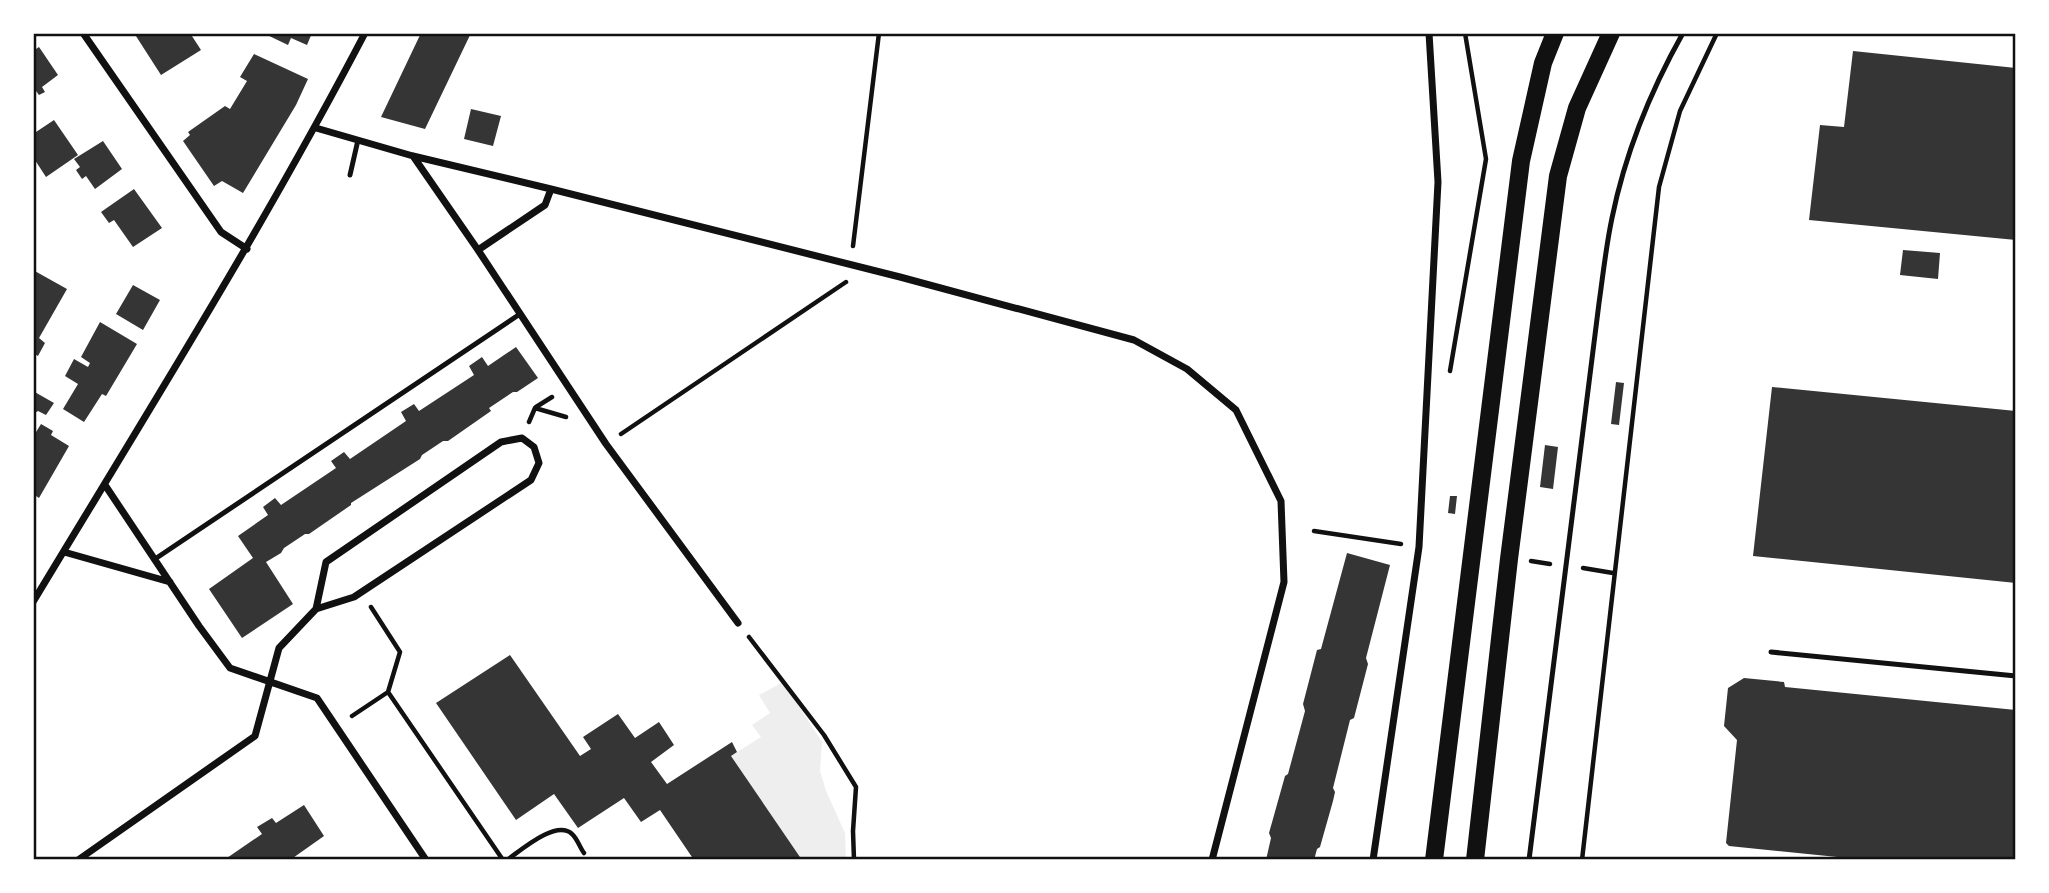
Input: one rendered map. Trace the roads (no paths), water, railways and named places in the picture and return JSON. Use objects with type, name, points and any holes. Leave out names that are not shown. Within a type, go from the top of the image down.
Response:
[{"type":"main road","points":[[1434,860],[1521,161],[1543,63],[1555,33]]},
{"type":"main road","points":[[1475,860],[1509,559],[1559,176],[1577,108],[1611,33]]},
{"type":"street","points":[[83,33],[221,232],[247,249]]},
{"type":"street","points":[[34,599],[247,249],[316,128],[365,33]]},
{"type":"street","points":[[1373,860],[1419,547],[1437,182],[1429,33]]},
{"type":"street","points":[[316,128],[413,156],[851,264],[1134,340],[1186,369],[1236,410],[1281,501],[1284,582],[1212,860]]},
{"type":"street","points":[[413,156],[606,444],[738,622]]},
{"type":"street","points":[[478,250],[545,205],[551,188]]},
{"type":"street","points":[[78,860],[255,736],[279,648],[316,609],[354,597],[531,480],[539,463],[534,447],[522,439],[501,442],[326,562],[316,609]]},
{"type":"street","points":[[105,485],[230,668],[317,698],[426,860]]},
{"type":"street","points":[[64,552],[170,582]]},
{"type":"lane","points":[[1530,860],[1597,316],[1612,218],[1626,164],[1647,107],[1683,33]]},
{"type":"lane","points":[[350,175],[358,140]]},
{"type":"lane","points":[[155,559],[520,314]]},
{"type":"lane","points":[[1771,652],[2016,676]]}]
